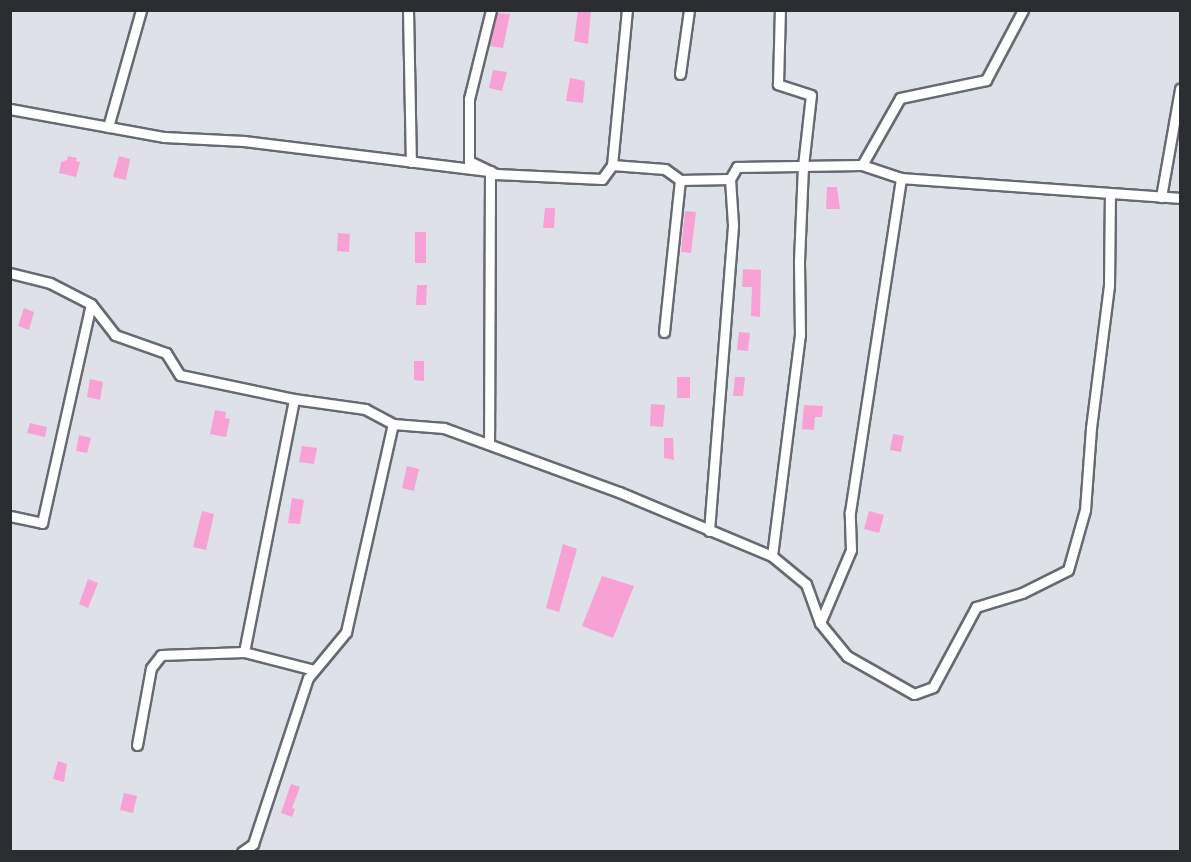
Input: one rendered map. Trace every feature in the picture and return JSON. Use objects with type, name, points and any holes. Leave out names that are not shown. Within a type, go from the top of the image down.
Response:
[{"type":"street","points":[[108,127],[141,10]]},
{"type":"street","points":[[408,10],[411,162]]},
{"type":"street","points":[[491,10],[470,99],[469,161],[496,174],[602,179],[612,165],[627,10]]},
{"type":"street","points":[[680,74],[689,10]]},
{"type":"street","points":[[772,556],[800,335],[799,261],[803,166],[811,94],[778,84],[780,10]]},
{"type":"street","points":[[862,165],[900,98],[986,80],[1023,10]]},
{"type":"street","points":[[1161,197],[1180,89]]},
{"type":"street","points":[[10,109],[164,137],[244,141],[490,171]]},
{"type":"street","points":[[612,165],[665,170],[680,180],[730,179]]},
{"type":"street","points":[[709,531],[733,225],[730,179],[737,167],[862,165],[901,178],[1180,198]]},
{"type":"street","points":[[489,443],[490,171]]},
{"type":"street","points":[[819,623],[852,550],[850,512],[901,178]]},
{"type":"street","points":[[664,332],[680,180]]},
{"type":"street","points":[[10,273],[50,283],[91,304],[115,335],[165,353],[180,375],[294,399],[365,409],[393,424],[444,428],[619,492],[772,556],[806,584],[819,623],[847,656],[914,694],[933,687],[976,607],[1022,593],[1068,570],[1085,510],[1091,428],[1109,286],[1110,193]]},
{"type":"street","points":[[10,516],[42,523],[91,304]]},
{"type":"street","points":[[244,652],[294,399]]},
{"type":"street","points":[[242,852],[253,844],[308,678],[346,632],[393,424]]},
{"type":"street","points":[[137,745],[151,668],[160,655],[244,652],[314,670]]},
{"type":"building","points":[[578,10],[591,10],[588,44],[574,41]]},
{"type":"building","points":[[497,13],[510,14],[503,48],[489,46]]},
{"type":"building","points":[[493,70],[507,72],[502,91],[489,88]]},
{"type":"building","points":[[570,78],[585,81],[583,103],[566,101]]},
{"type":"building","points":[[68,156],[77,158],[76,161],[80,162],[76,177],[59,173],[61,162],[67,160]]},
{"type":"building","points":[[119,156],[130,159],[126,180],[113,177]]},
{"type":"building","points":[[827,187],[837,187],[840,209],[826,209]]},
{"type":"building","points":[[545,208],[555,208],[554,228],[543,228]]},
{"type":"building","points":[[685,211],[696,212],[691,253],[681,252]]},
{"type":"building","points":[[415,232],[426,232],[426,263],[415,263]]},
{"type":"building","points":[[338,233],[350,234],[349,252],[337,251]]},
{"type":"building","points":[[743,269],[761,270],[760,317],[751,316],[752,287],[742,287]]},
{"type":"building","points":[[417,285],[427,285],[426,305],[416,305]]},
{"type":"building","points":[[24,308],[34,312],[29,330],[18,326]]},
{"type":"building","points":[[739,332],[750,333],[748,351],[737,350]]},
{"type":"building","points":[[414,361],[424,361],[424,381],[414,380]]},
{"type":"building","points":[[677,377],[690,377],[690,398],[677,398]]},
{"type":"building","points":[[735,377],[745,377],[743,396],[733,396]]},
{"type":"building","points":[[90,379],[103,382],[100,400],[87,397]]},
{"type":"building","points":[[651,404],[665,405],[663,427],[650,426]]},
{"type":"building","points":[[804,405],[823,406],[822,417],[815,417],[814,430],[802,429]]},
{"type":"building","points":[[215,410],[226,412],[225,418],[230,419],[226,437],[210,434]]},
{"type":"building","points":[[30,423],[47,427],[45,437],[27,433]]},
{"type":"building","points":[[893,434],[904,436],[901,452],[890,450]]},
{"type":"building","points":[[79,435],[91,438],[87,453],[76,451]]},
{"type":"building","points":[[664,438],[673,438],[674,460],[664,458]]},
{"type":"building","points":[[302,446],[317,448],[314,464],[299,462]]},
{"type":"building","points":[[407,466],[419,469],[414,491],[402,488]]},
{"type":"building","points":[[292,498],[304,500],[300,524],[288,523]]},
{"type":"building","points":[[202,511],[214,514],[206,550],[193,547]]},
{"type":"building","points":[[869,511],[884,515],[879,533],[864,529]]},
{"type":"building","points":[[563,544],[577,549],[559,612],[546,608]]},
{"type":"building","points":[[602,576],[634,586],[613,638],[582,626]]},
{"type":"building","points":[[88,579],[98,583],[88,608],[79,604]]},
{"type":"building","points":[[58,761],[67,764],[64,782],[53,779]]},
{"type":"building","points":[[291,784],[300,787],[292,808],[295,809],[292,817],[281,813]]},
{"type":"building","points":[[124,793],[137,796],[133,813],[120,810]]}]
